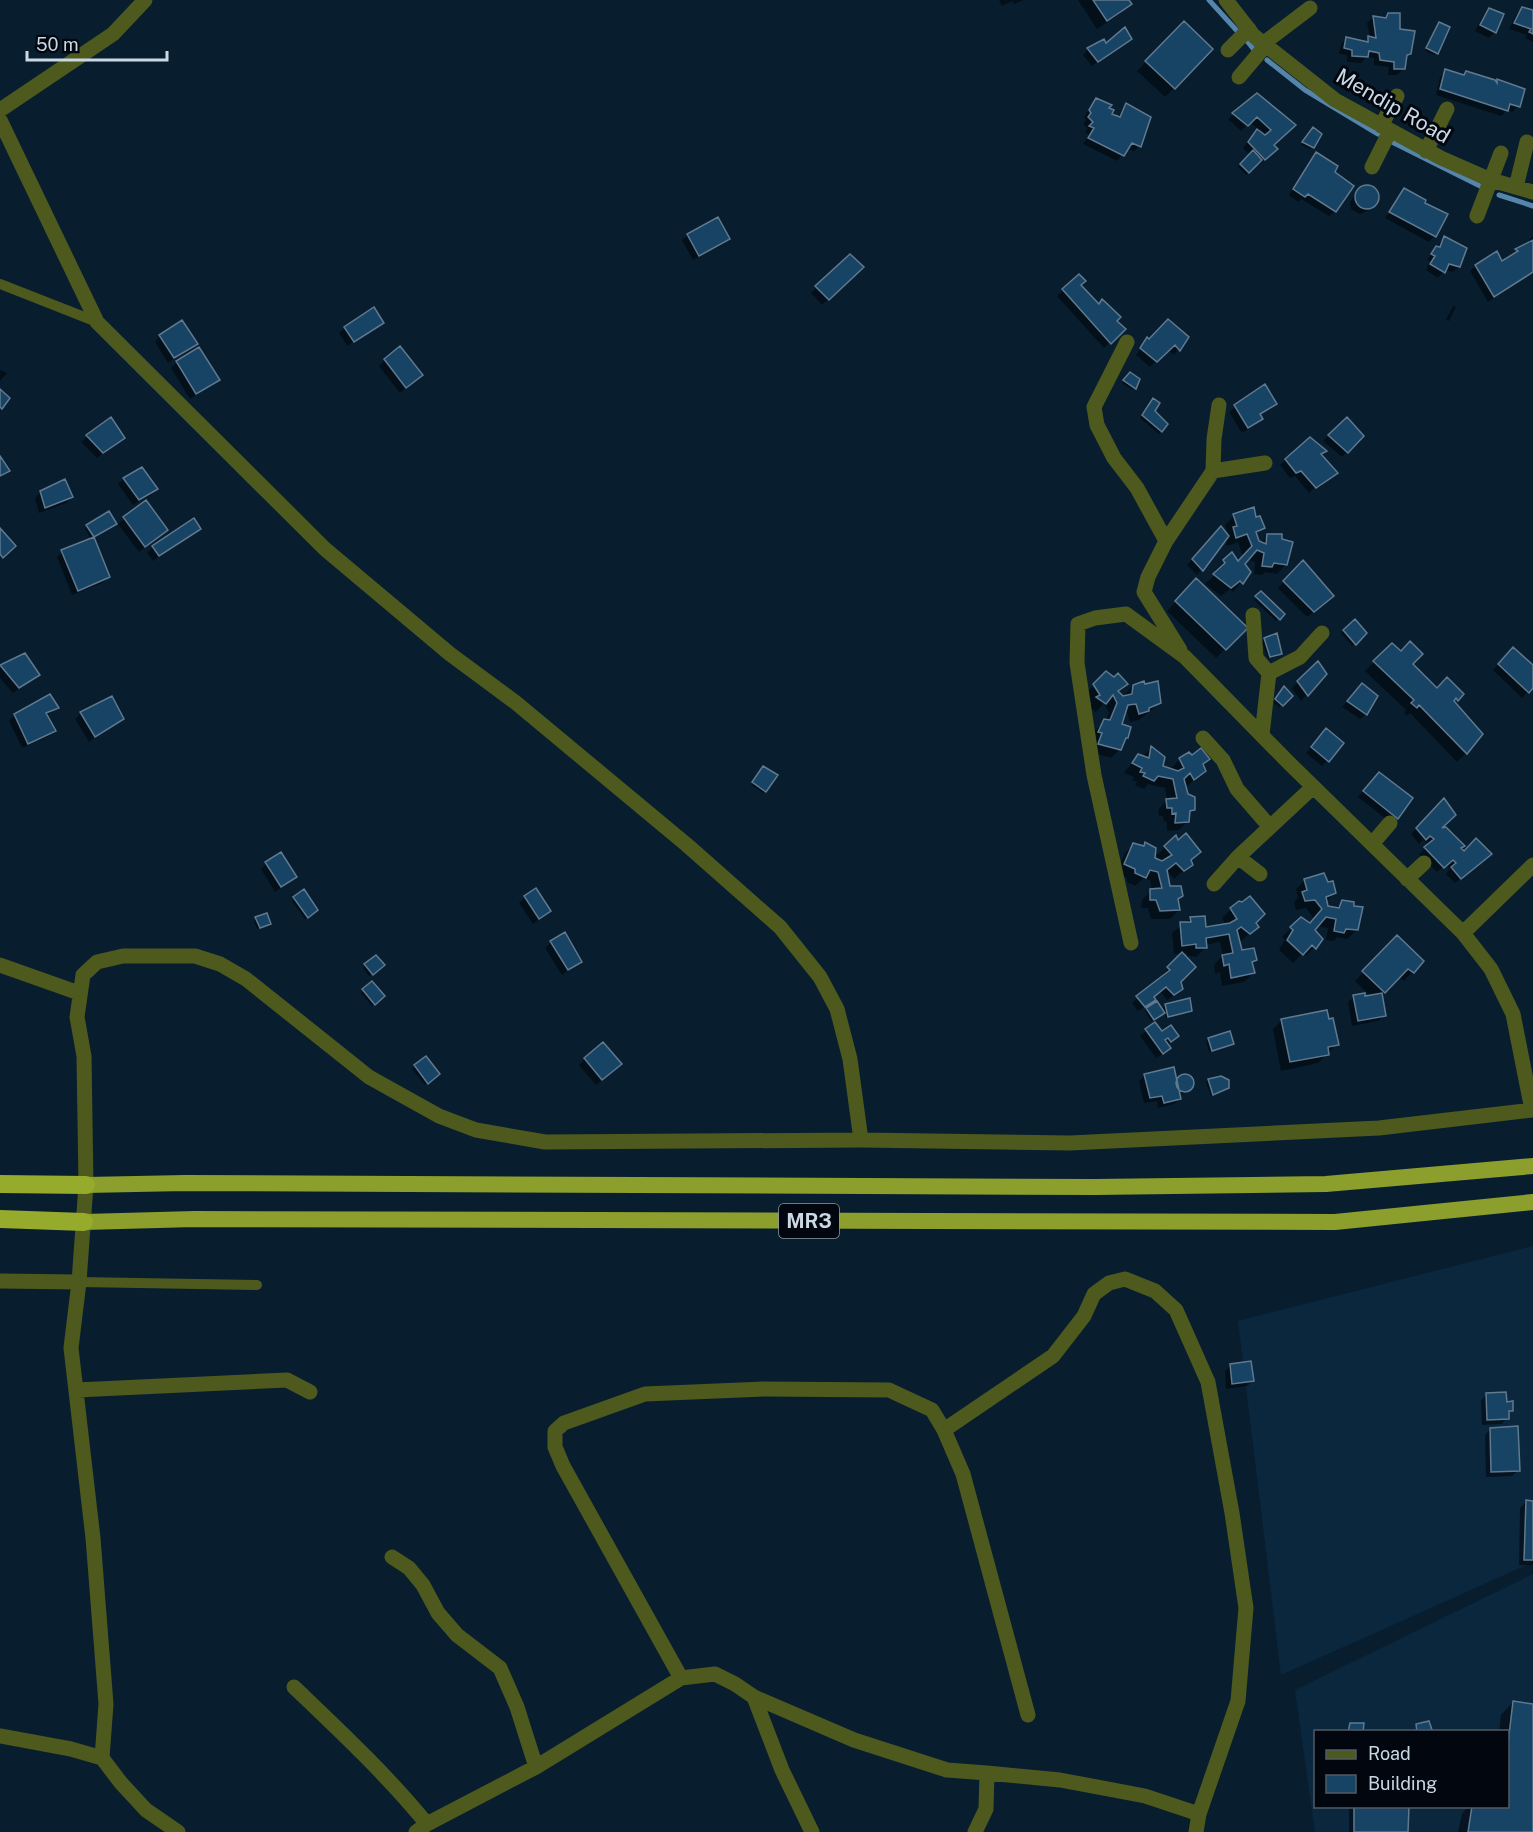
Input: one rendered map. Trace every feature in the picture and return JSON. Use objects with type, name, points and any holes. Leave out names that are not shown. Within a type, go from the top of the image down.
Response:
[{"type":"highway","name":"MR3","points":[[0,1184],[1095,1187],[1326,1184],[1533,1166]]},
{"type":"highway","name":"MR3","points":[[0,1219],[84,1222],[195,1219],[1324,1222],[1533,1202]]},
{"type":"street","points":[[0,110],[113,34],[145,0]]},
{"type":"street","name":"Mendip Road","points":[[1226,0],[1249,29],[1265,44],[1335,100],[1426,151],[1491,180],[1533,192]]},
{"type":"street","points":[[1239,77],[1265,44],[1310,8]]},
{"type":"street","points":[[1228,50],[1249,29]]},
{"type":"street","points":[[1372,167],[1397,96]]},
{"type":"street","points":[[1426,151],[1446,109]]},
{"type":"street","points":[[0,120],[97,322],[325,549],[450,654],[515,702],[687,845],[780,927],[820,977],[837,1009],[850,1059],[861,1140]]},
{"type":"street","points":[[1516,187],[1527,142]]},
{"type":"street","points":[[1477,216],[1501,153]]},
{"type":"street","points":[[1127,342],[1094,407],[1097,425],[1114,458],[1137,488],[1166,541]]},
{"type":"street","points":[[1185,657],[1144,592],[1148,577],[1166,541],[1213,471],[1214,438],[1219,405]]},
{"type":"street","points":[[1213,471],[1265,463]]},
{"type":"street","points":[[102,1758],[106,1704],[93,1538],[71,1348],[79,1282],[86,1185],[84,1056],[77,1017],[83,975],[97,962],[123,956],[195,956],[220,964],[246,979],[369,1077],[439,1116],[476,1130],[545,1142],[861,1140],[1094,1142],[1378,1128],[1532,1110],[1513,1014],[1491,969],[1463,933],[1313,787],[1185,657],[1126,614],[1095,618],[1078,624],[1077,663],[1094,775],[1131,943]]},
{"type":"street","points":[[1253,615],[1256,658],[1269,673],[1262,735]]},
{"type":"street","points":[[1269,673],[1300,657],[1322,633]]},
{"type":"street","points":[[1203,738],[1223,760],[1237,789],[1270,827]]},
{"type":"street","points":[[1214,884],[1238,857],[1313,787]]},
{"type":"street","points":[[1372,844],[1390,823]]},
{"type":"street","points":[[1238,857],[1260,874]]},
{"type":"street","points":[[1407,879],[1424,863]]},
{"type":"street","points":[[1463,933],[1533,865]]},
{"type":"street","points":[[0,965],[79,993]]},
{"type":"street","points":[[944,1430],[1053,1356],[1084,1316],[1094,1294],[1109,1283],[1125,1279],[1155,1291],[1176,1310],[1208,1382],[1232,1513],[1246,1608],[1238,1701],[1199,1814],[1196,1832]]},
{"type":"street","points":[[0,1281],[79,1282]]},
{"type":"street","points":[[77,1390],[287,1380],[310,1392]]},
{"type":"street","points":[[681,1678],[564,1466],[555,1447],[555,1431],[564,1423],[645,1394],[764,1389],[889,1390],[932,1410],[944,1430],[963,1474],[1028,1715]]},
{"type":"street","points":[[392,1557],[409,1568],[423,1585],[438,1612],[457,1635],[500,1668],[517,1707],[536,1767]]},
{"type":"street","points":[[294,1687],[400,1791],[421,1828],[536,1767],[681,1678],[715,1674],[735,1684],[754,1698],[854,1740],[947,1770],[1060,1780],[1145,1797],[1199,1814]]},
{"type":"street","points":[[754,1698],[782,1770],[812,1832]]},
{"type":"street","points":[[0,1736],[71,1749],[102,1758],[146,1810],[178,1832]]},
{"type":"street","points":[[975,1832],[986,1809],[987,1773]]},
{"type":"lane","points":[[0,284],[97,322]]},
{"type":"lane","points":[[79,1282],[257,1285]]},
{"type":"shaded area","points":[[1533,1246],[1533,1562],[1281,1675],[1238,1321]]},
{"type":"shaded area","points":[[1533,1574],[1533,1832],[1315,1832],[1295,1690]]},
{"type":"building","points":[[1093,0],[1129,0],[1132,4],[1107,21]]},
{"type":"building","points":[[1522,7],[1533,10],[1533,34],[1529,32],[1531,29],[1514,23]]},
{"type":"building","points":[[1489,8],[1504,14],[1496,33],[1480,25]]},
{"type":"building","points":[[1388,13],[1400,13],[1400,29],[1415,31],[1411,54],[1407,55],[1405,69],[1394,69],[1394,62],[1380,60],[1379,53],[1369,51],[1368,57],[1352,56],[1352,50],[1344,48],[1346,37],[1368,42],[1368,36],[1376,38],[1373,16],[1386,18]]},
{"type":"building","points":[[1184,21],[1213,49],[1175,89],[1145,61]]},
{"type":"building","points":[[1439,22],[1450,27],[1438,54],[1426,48]]},
{"type":"building","points":[[1125,27],[1132,39],[1098,62],[1087,48],[1104,39],[1106,43]]},
{"type":"building","points":[[1445,69],[1464,75],[1466,71],[1495,80],[1497,83],[1497,79],[1525,89],[1520,107],[1510,104],[1508,111],[1440,89]]},
{"type":"building","points":[[1257,93],[1296,125],[1274,145],[1278,149],[1265,160],[1248,142],[1257,129],[1265,135],[1271,130],[1257,117],[1248,126],[1232,113]]},
{"type":"building","points":[[1096,98],[1112,105],[1109,108],[1114,110],[1112,114],[1120,117],[1126,103],[1151,117],[1141,147],[1132,143],[1124,156],[1088,138],[1094,128],[1089,126],[1093,122],[1088,117],[1091,113],[1089,110]]},
{"type":"building","points":[[1313,127],[1322,134],[1314,148],[1302,142]]},
{"type":"building","points":[[1253,150],[1262,160],[1249,173],[1240,164]]},
{"type":"building","points":[[1316,152],[1338,166],[1335,172],[1354,186],[1336,212],[1308,194],[1305,197],[1293,189]]},
{"type":"building","points":[[1367,185],[1376,188],[1379,197],[1376,206],[1367,209],[1358,206],[1355,197],[1358,188]]},
{"type":"building","points":[[1404,188],[1426,200],[1425,203],[1448,214],[1436,237],[1389,212]]},
{"type":"building","points":[[718,217],[730,239],[699,256],[687,234]]},
{"type":"building","points":[[1444,236],[1467,248],[1460,267],[1449,264],[1445,273],[1430,264],[1435,256],[1431,254],[1436,246],[1440,247]]},
{"type":"building","points":[[1533,240],[1533,272],[1494,297],[1475,265],[1497,251],[1502,261],[1518,251],[1515,249]]},
{"type":"building","points":[[850,254],[864,267],[829,300],[815,286]]},
{"type":"building","points":[[1079,274],[1086,281],[1081,285],[1099,304],[1102,299],[1121,317],[1117,321],[1126,329],[1111,344],[1062,289]]},
{"type":"building","points":[[374,307],[384,323],[354,342],[344,327]]},
{"type":"building","points":[[1168,319],[1189,337],[1180,351],[1175,345],[1157,362],[1140,348],[1147,337],[1149,339]]},
{"type":"building","points":[[182,320],[198,344],[174,358],[159,335]]},
{"type":"building","points":[[400,346],[423,375],[406,388],[384,359]]},
{"type":"building","points":[[199,347],[220,380],[196,394],[176,361]]},
{"type":"building","points":[[1130,372],[1140,379],[1136,389],[1123,380]]},
{"type":"building","points":[[1265,384],[1277,404],[1260,414],[1263,419],[1248,428],[1234,405]]},
{"type":"building","points":[[0,389],[10,398],[2,409],[0,407]]},
{"type":"building","points":[[1153,398],[1160,403],[1155,411],[1168,424],[1162,432],[1142,415]]},
{"type":"building","points":[[111,417],[125,438],[103,453],[86,435]]},
{"type":"building","points":[[1347,417],[1364,436],[1348,453],[1328,435]]},
{"type":"building","points":[[1310,437],[1327,451],[1321,454],[1338,473],[1316,488],[1301,471],[1296,473],[1285,459]]},
{"type":"building","points":[[0,456],[10,471],[0,476]]},
{"type":"building","points":[[142,467],[158,489],[139,500],[123,478]]},
{"type":"building","points":[[65,479],[73,497],[45,508],[40,491]]},
{"type":"building","points":[[146,500],[168,530],[145,547],[123,517]]},
{"type":"building","points":[[1254,507],[1256,517],[1260,516],[1265,528],[1256,532],[1259,541],[1266,544],[1267,534],[1282,534],[1282,539],[1293,542],[1287,565],[1274,563],[1272,567],[1262,566],[1264,553],[1257,550],[1245,564],[1251,572],[1243,584],[1240,581],[1231,588],[1213,574],[1225,563],[1223,560],[1232,552],[1238,561],[1252,546],[1247,534],[1236,538],[1233,527],[1237,526],[1233,514]]},
{"type":"building","points":[[109,511],[117,524],[94,537],[86,525]]},
{"type":"building","points":[[194,518],[201,529],[159,556],[152,546]]},
{"type":"building","points":[[1221,526],[1229,536],[1203,571],[1192,559]]},
{"type":"building","points":[[0,528],[16,546],[3,558],[0,554]]},
{"type":"building","points":[[94,537],[110,577],[78,591],[61,550]]},
{"type":"building","points":[[1303,560],[1334,596],[1314,612],[1283,581]]},
{"type":"building","points":[[1196,578],[1248,628],[1226,650],[1175,601]]},
{"type":"building","points":[[1261,591],[1285,614],[1280,620],[1255,596]]},
{"type":"building","points":[[1355,619],[1367,633],[1356,645],[1343,630]]},
{"type":"building","points":[[1277,633],[1282,654],[1270,657],[1264,638]]},
{"type":"building","points":[[1410,641],[1423,654],[1413,664],[1437,688],[1447,677],[1464,694],[1458,701],[1456,698],[1454,701],[1483,734],[1467,754],[1419,705],[1417,708],[1411,703],[1414,700],[1373,661],[1392,643],[1401,651]]},
{"type":"building","points":[[1513,647],[1533,665],[1533,688],[1529,693],[1498,664]]},
{"type":"building","points":[[25,653],[40,675],[19,688],[0,665]]},
{"type":"building","points":[[1318,661],[1327,674],[1308,696],[1297,681]]},
{"type":"building","points":[[1106,671],[1114,677],[1118,673],[1128,684],[1118,691],[1123,696],[1132,694],[1133,685],[1144,681],[1145,684],[1158,681],[1161,703],[1139,714],[1136,704],[1128,705],[1122,724],[1131,727],[1121,750],[1098,744],[1102,733],[1098,732],[1104,719],[1110,720],[1117,703],[1113,695],[1106,704],[1096,697],[1100,695],[1093,684]]},
{"type":"building","points":[[1362,683],[1378,696],[1367,715],[1347,701]]},
{"type":"building","points":[[1284,686],[1293,696],[1283,706],[1275,699]]},
{"type":"building","points":[[50,694],[59,708],[46,713],[56,731],[28,744],[14,714]]},
{"type":"building","points":[[112,696],[124,719],[95,737],[80,712]]},
{"type":"building","points":[[1326,728],[1344,743],[1329,762],[1311,747]]},
{"type":"building","points":[[1151,746],[1165,757],[1163,766],[1178,771],[1184,768],[1179,758],[1189,752],[1192,755],[1201,748],[1210,759],[1203,764],[1206,771],[1194,780],[1190,773],[1184,779],[1188,794],[1195,797],[1195,810],[1190,811],[1189,822],[1175,823],[1176,813],[1172,814],[1172,808],[1167,808],[1166,799],[1177,798],[1173,779],[1158,776],[1154,781],[1143,776],[1145,773],[1140,772],[1142,768],[1132,763],[1138,754],[1149,758]]},
{"type":"building","points":[[763,766],[778,775],[766,792],[752,782]]},
{"type":"building","points":[[1379,772],[1413,798],[1398,819],[1363,791]]},
{"type":"building","points":[[1444,798],[1456,815],[1442,828],[1446,827],[1465,846],[1461,848],[1464,851],[1476,838],[1492,854],[1461,879],[1451,867],[1456,863],[1453,860],[1444,868],[1424,847],[1434,839],[1430,836],[1426,840],[1416,828]]},
{"type":"building","points":[[1186,833],[1201,852],[1191,860],[1193,865],[1184,871],[1176,863],[1167,870],[1170,886],[1181,886],[1183,896],[1178,899],[1180,910],[1160,911],[1156,900],[1150,900],[1150,889],[1162,888],[1158,872],[1150,870],[1146,878],[1124,864],[1133,843],[1144,846],[1145,842],[1156,848],[1155,858],[1162,861],[1172,855],[1164,846],[1176,835],[1178,840]]},
{"type":"building","points":[[281,852],[297,877],[281,887],[265,862]]},
{"type":"building","points":[[1324,873],[1328,882],[1333,881],[1336,893],[1326,897],[1328,906],[1339,908],[1342,900],[1354,902],[1354,906],[1363,907],[1358,930],[1346,929],[1344,933],[1334,931],[1336,919],[1326,917],[1315,930],[1323,939],[1316,949],[1312,945],[1303,955],[1287,940],[1293,930],[1290,927],[1301,917],[1310,923],[1322,909],[1315,900],[1305,901],[1302,892],[1307,890],[1304,879]]},
{"type":"building","points":[[536,888],[551,911],[539,919],[524,896]]},
{"type":"building","points":[[304,889],[318,910],[308,918],[293,897]]},
{"type":"building","points":[[1250,896],[1265,914],[1256,923],[1259,927],[1250,934],[1241,927],[1237,930],[1242,950],[1254,948],[1257,960],[1252,962],[1255,973],[1231,978],[1229,964],[1224,966],[1222,955],[1233,953],[1229,934],[1206,938],[1207,948],[1196,948],[1196,944],[1182,946],[1180,922],[1191,922],[1190,917],[1205,916],[1206,927],[1230,923],[1237,919],[1230,908]]},
{"type":"building","points":[[267,913],[271,924],[260,928],[255,917]]},
{"type":"building","points":[[565,932],[582,962],[568,970],[550,941]]},
{"type":"building","points":[[1397,935],[1424,961],[1414,973],[1408,969],[1385,993],[1362,971]]},
{"type":"building","points":[[1182,952],[1196,967],[1181,982],[1183,989],[1174,995],[1166,987],[1154,997],[1156,1000],[1145,1007],[1136,996],[1170,970],[1167,967]]},
{"type":"building","points":[[376,955],[385,965],[373,975],[364,964]]},
{"type":"building","points":[[372,981],[385,996],[375,1005],[362,989]]},
{"type":"building","points":[[1365,993],[1365,996],[1382,993],[1386,1016],[1358,1021],[1353,995]]},
{"type":"building","points":[[1190,998],[1192,1011],[1168,1017],[1165,1004]]},
{"type":"building","points":[[1157,1001],[1165,1013],[1154,1020],[1146,1008]]},
{"type":"building","points":[[1327,1010],[1329,1019],[1333,1018],[1339,1045],[1328,1047],[1329,1055],[1290,1062],[1281,1019]]},
{"type":"building","points":[[1155,1022],[1162,1031],[1171,1025],[1179,1036],[1171,1042],[1168,1038],[1165,1040],[1171,1048],[1163,1054],[1145,1029]]},
{"type":"building","points":[[1230,1031],[1234,1044],[1212,1051],[1208,1038]]},
{"type":"building","points":[[603,1042],[622,1064],[602,1080],[584,1058]]},
{"type":"building","points":[[426,1056],[440,1074],[428,1084],[414,1065]]},
{"type":"building","points":[[1174,1067],[1181,1099],[1164,1103],[1162,1096],[1150,1098],[1144,1074]]},
{"type":"building","points":[[1181,1074],[1189,1074],[1194,1079],[1192,1090],[1181,1092],[1176,1087],[1176,1079]]},
{"type":"building","points":[[1221,1076],[1229,1080],[1229,1088],[1213,1095],[1208,1079]]},
{"type":"building","points":[[1251,1361],[1254,1381],[1232,1384],[1230,1364]]},
{"type":"building","points":[[1506,1392],[1507,1402],[1513,1401],[1513,1411],[1509,1411],[1509,1419],[1487,1420],[1486,1393]]},
{"type":"building","points":[[1518,1426],[1520,1471],[1491,1472],[1490,1428]]},
{"type":"building","points":[[1526,1500],[1533,1501],[1533,1560],[1524,1560]]},
{"type":"building","points":[[1513,1701],[1533,1704],[1533,1832],[1468,1832],[1472,1808],[1509,1808],[1509,1735]]},
{"type":"building","points":[[1429,1721],[1432,1730],[1417,1730],[1416,1724]]},
{"type":"building","points":[[1350,1723],[1364,1723],[1363,1730],[1348,1730]]},
{"type":"building","points":[[1354,1808],[1409,1808],[1408,1832],[1354,1832]]},
{"type":"waterway","points":[[1209,0],[1239,33]]},
{"type":"waterway","points":[[1247,41],[1255,51]]},
{"type":"waterway","points":[[1267,60],[1305,90],[1378,134]]},
{"type":"waterway","points":[[1392,142],[1482,187]]},
{"type":"waterway","points":[[1499,195],[1533,206]]}]
